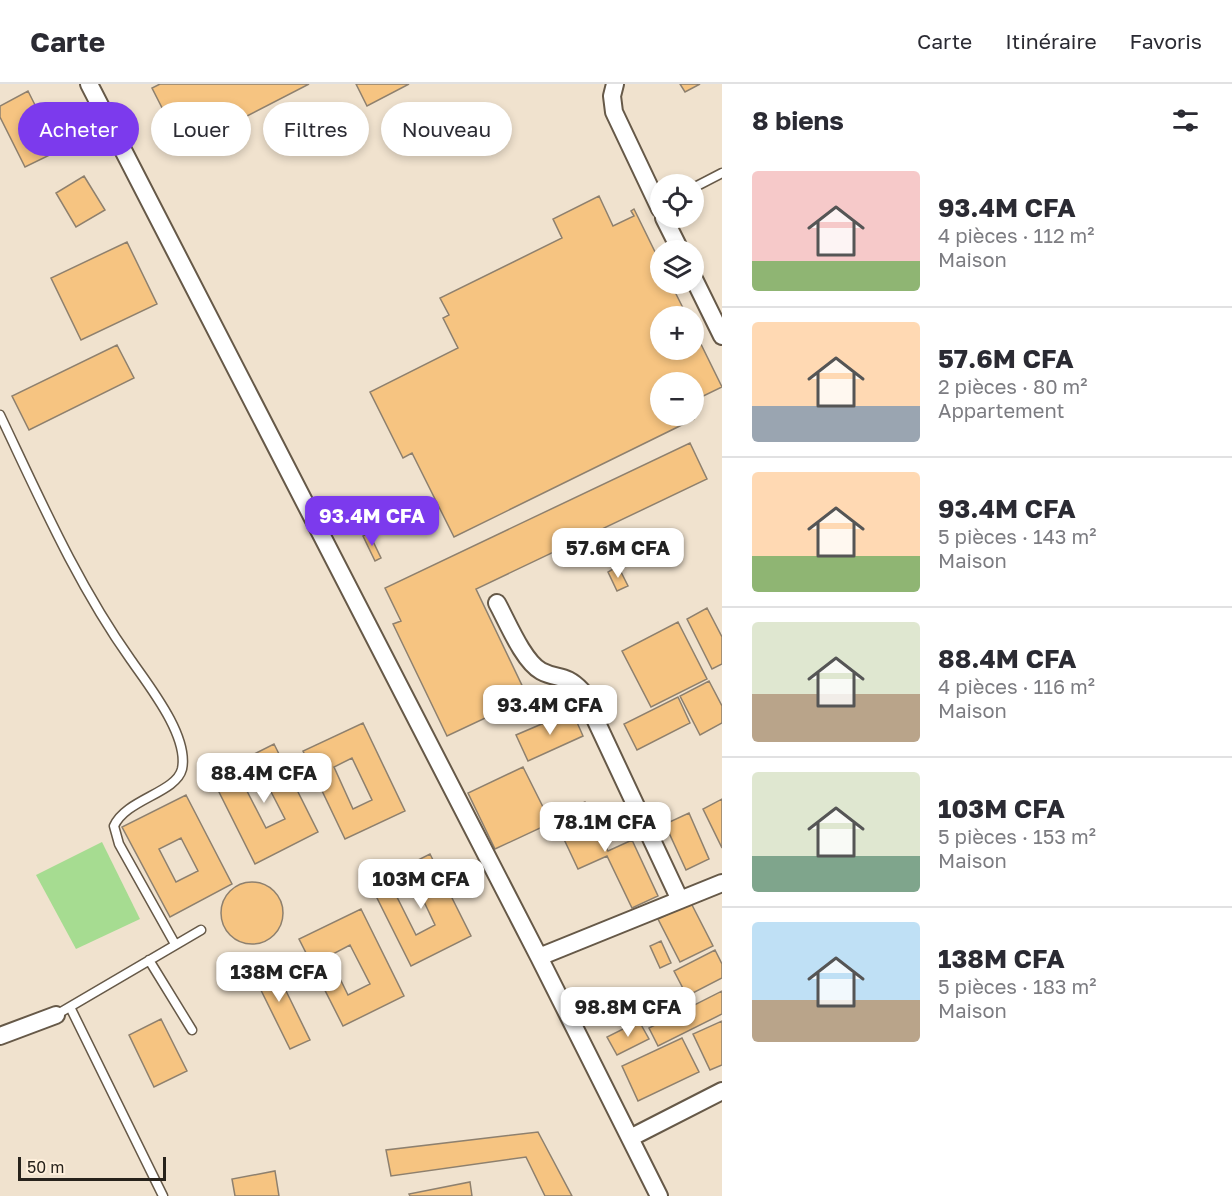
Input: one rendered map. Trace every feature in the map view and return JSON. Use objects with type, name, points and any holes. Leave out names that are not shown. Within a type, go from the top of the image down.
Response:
[{"type":"street","points":[[88,84],[539,957],[659,1196]]},
{"type":"street","points":[[615,84],[612,96],[614,112],[650,187]]},
{"type":"street","points":[[702,294],[721,332]]},
{"type":"street","points":[[497,603],[528,660],[541,671],[573,681],[582,691],[680,900]]},
{"type":"street","points":[[539,957],[722,883]]},
{"type":"street","points":[[0,1036],[63,1011]]},
{"type":"street","points":[[630,1138],[722,1091]]},
{"type":"lane","points":[[704,182],[722,173]]},
{"type":"lane","points":[[0,415],[70,562],[96,609],[152,689],[176,732],[183,757],[181,772],[171,784],[127,809],[114,826],[119,844],[176,944]]},
{"type":"lane","points":[[163,1196],[63,1011],[201,930]]},
{"type":"lane","points":[[149,960],[192,1030]]},
{"type":"green space","points":[[102,842],[140,919],[76,949],[36,875]]},
{"type":"building","points":[[160,84],[309,84],[274,102],[263,102],[263,108],[251,114],[251,102],[159,102],[152,88]]},
{"type":"building","points":[[356,84],[409,84],[369,105],[369,102],[365,102]]},
{"type":"building","points":[[680,84],[700,84],[685,92]]},
{"type":"building","points":[[28,91],[34,102],[18,102],[18,153],[0,117],[0,106]]},
{"type":"building","points":[[20,156],[48,156],[25,167]]},
{"type":"building","points":[[84,176],[105,210],[76,227],[56,193]]},
{"type":"building","points":[[599,196],[613,226],[634,216],[631,211],[634,209],[650,242],[650,294],[676,294],[682,306],[650,306],[650,360],[704,360],[704,350],[722,387],[704,396],[704,372],[650,372],[650,426],[680,426],[454,537],[412,453],[403,458],[370,392],[458,348],[443,318],[449,315],[440,298],[562,238],[553,219]]},
{"type":"building","points":[[127,242],[157,304],[81,340],[51,278]]},
{"type":"building","points":[[117,345],[134,378],[29,430],[12,396]]},
{"type":"building","points":[[690,443],[707,479],[476,589],[528,698],[447,736],[393,624],[401,621],[385,588]]},
{"type":"building","points":[[369,533],[381,558],[375,561],[363,536]]},
{"type":"building","points":[[618,566],[628,586],[617,591],[608,572]]},
{"type":"building","points":[[707,608],[722,637],[722,664],[712,669],[687,619]]},
{"type":"building","points":[[678,622],[707,679],[651,707],[622,651]]},
{"type":"building","points":[[709,681],[722,706],[722,723],[700,735],[680,696]]},
{"type":"building","points":[[678,697],[690,723],[637,750],[624,724]]},
{"type":"building","points":[[572,711],[583,736],[528,761],[516,735]]},
{"type":"building","points":[[363,723],[405,811],[345,839],[303,751]],"holes":[[[352,758],[372,800],[353,809],[334,767]]]},
{"type":"building","points":[[274,744],[318,832],[255,864],[211,776]],"holes":[[[266,782],[285,819],[266,828],[247,791]]]},
{"type":"building","points":[[523,767],[551,823],[495,849],[468,793]]},
{"type":"building","points":[[186,795],[232,884],[170,917],[122,827]],"holes":[[[181,838],[198,871],[176,882],[159,849]]]},
{"type":"building","points":[[722,799],[722,848],[703,809]]},
{"type":"building","points":[[585,802],[608,851],[632,840],[658,896],[632,908],[607,856],[578,869],[553,816]]},
{"type":"building","points":[[689,813],[709,859],[686,870],[665,824]]},
{"type":"building","points":[[430,854],[471,936],[411,966],[370,884]],"holes":[[[417,887],[435,925],[416,935],[397,897]]]},
{"type":"building","points":[[252,882],[269,887],[274,891],[278,896],[283,913],[278,930],[274,935],[269,939],[252,944],[235,939],[230,935],[226,930],[221,913],[226,896],[230,891],[235,887]]},
{"type":"building","points":[[691,903],[713,946],[680,962],[658,919]]},
{"type":"building","points":[[361,909],[404,996],[343,1026],[299,939]],"holes":[[[350,945],[370,984],[348,995],[329,956]]]},
{"type":"building","points":[[661,941],[671,963],[660,968],[650,946]]},
{"type":"building","points":[[715,950],[722,964],[722,978],[687,996],[674,971]]},
{"type":"building","points":[[269,956],[310,1040],[290,1049],[249,966]]},
{"type":"building","points":[[722,991],[722,1014],[658,1046],[649,1028]]},
{"type":"building","points":[[161,1019],[187,1071],[154,1087],[129,1035]]},
{"type":"building","points":[[639,1021],[649,1039],[617,1055],[607,1037]]},
{"type":"building","points":[[722,1021],[722,1065],[710,1070],[693,1034]]},
{"type":"building","points":[[682,1038],[699,1072],[638,1101],[622,1066]]},
{"type":"building","points":[[538,1132],[572,1196],[545,1196],[526,1157],[391,1176],[386,1150]]},
{"type":"building","points":[[275,1171],[279,1196],[235,1196],[232,1179]]},
{"type":"building","points":[[470,1182],[472,1196],[410,1196],[409,1194]]}]
